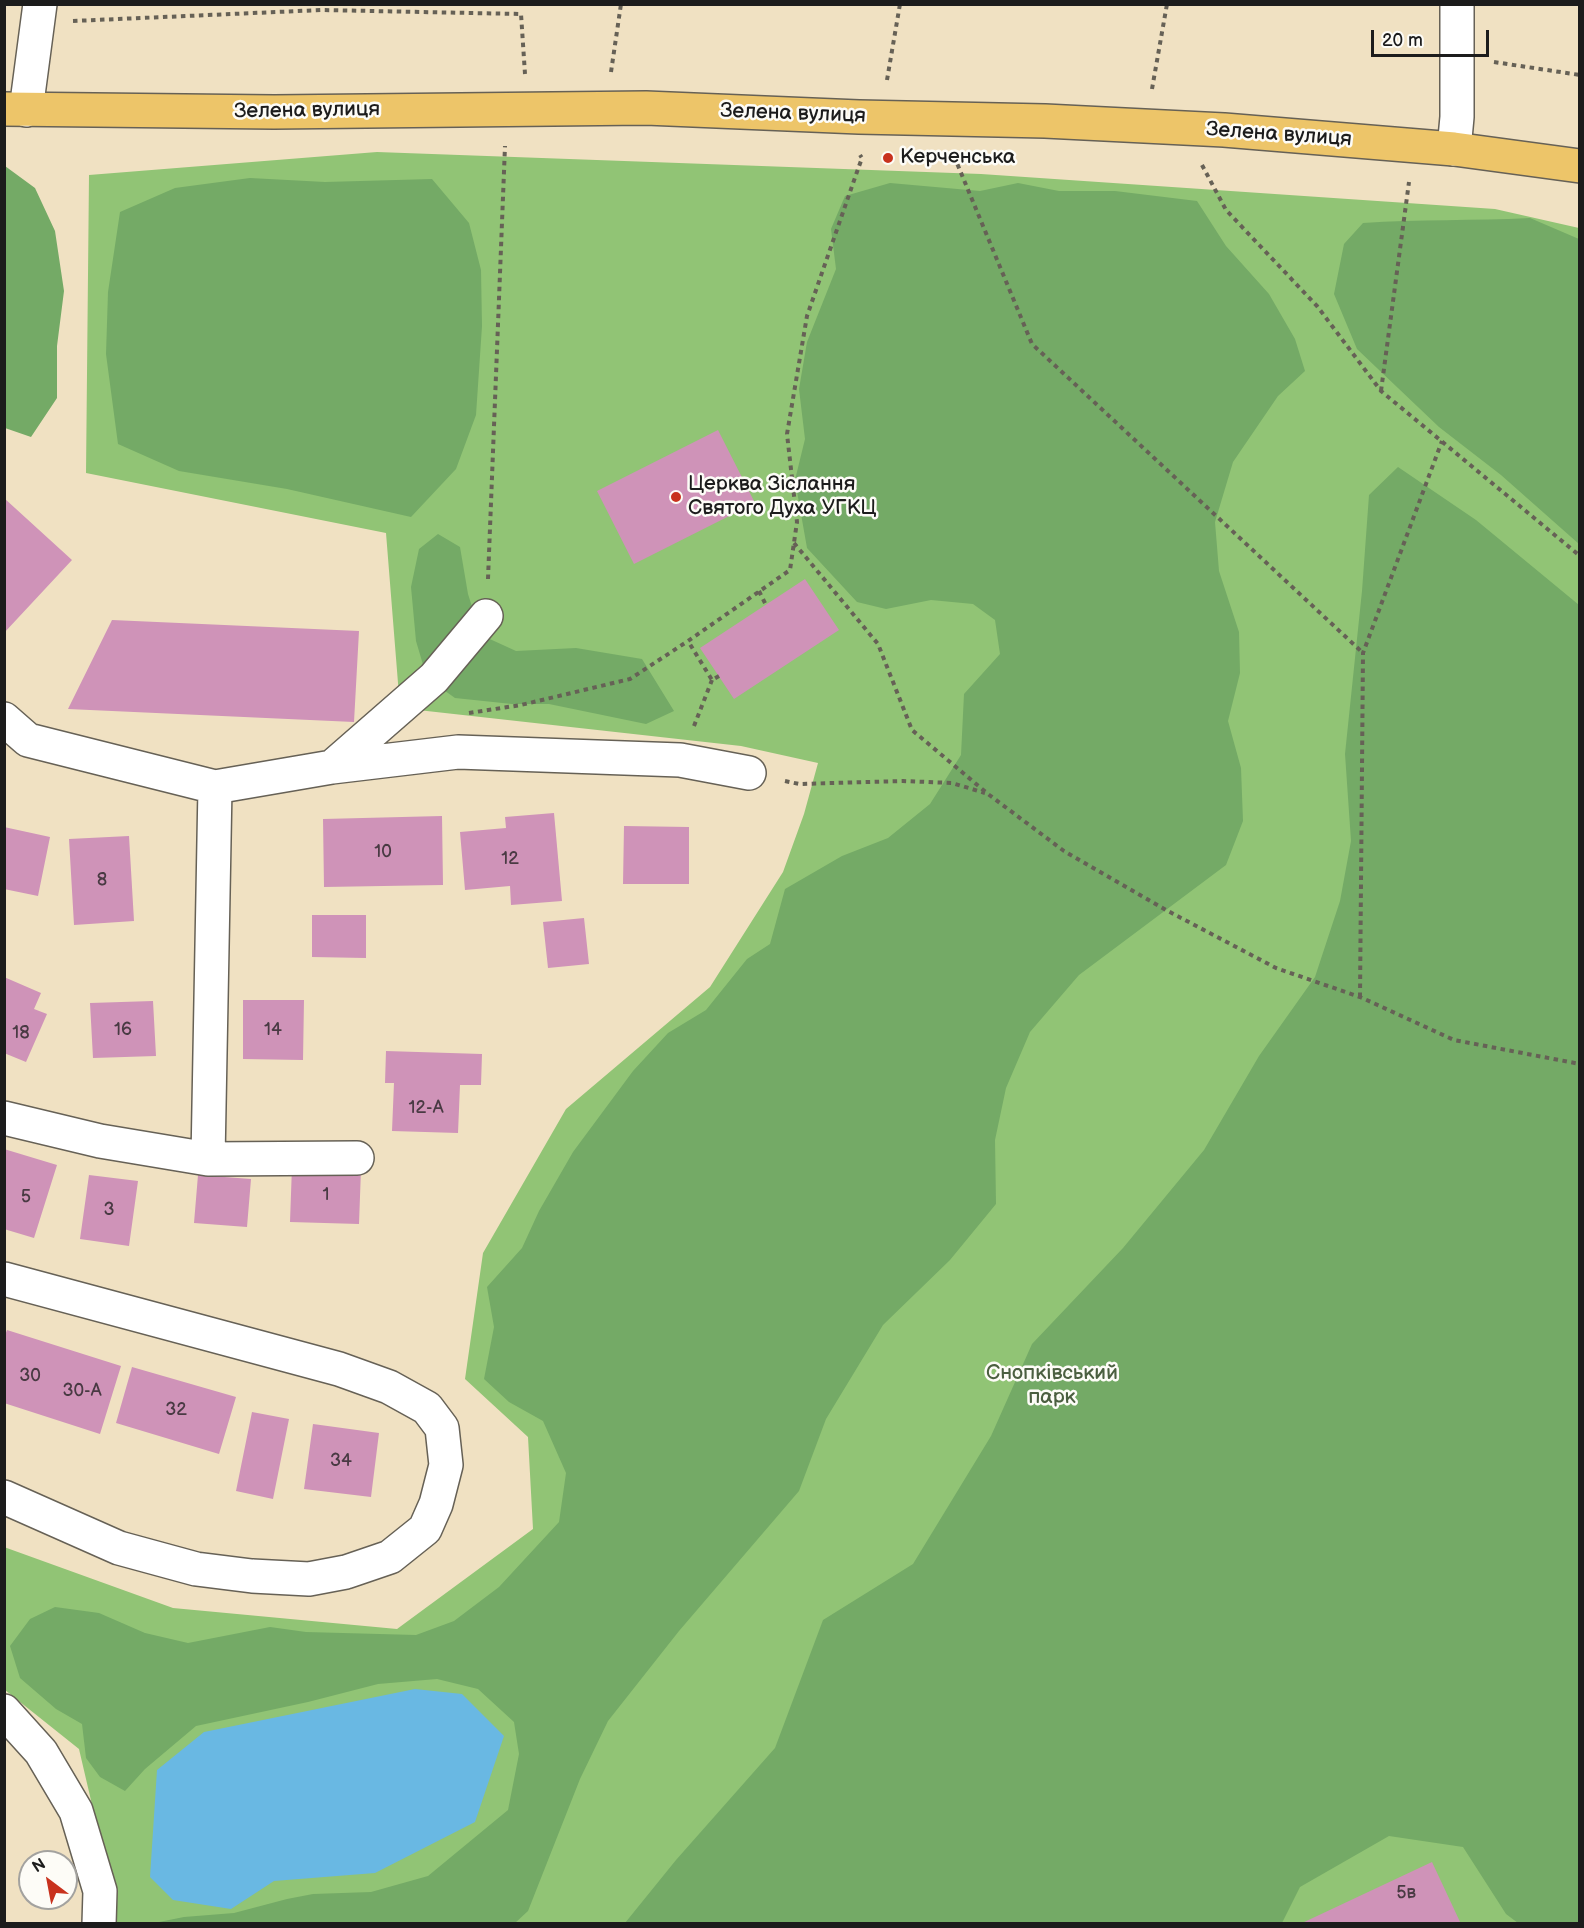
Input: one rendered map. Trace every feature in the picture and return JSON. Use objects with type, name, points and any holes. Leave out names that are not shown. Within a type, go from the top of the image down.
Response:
[{"type":"main road","name":"Зелена вулиця","points":[[15,109],[274,112],[646,108],[859,117],[1046,121],[1212,129],[1454,149],[1580,166]]},
{"type":"street","points":[[1454,149],[1458,56],[1457,4]]},
{"type":"street","points":[[15,109],[52,13]]},
{"type":"street","points":[[332,767],[434,678],[486,616]]},
{"type":"street","points":[[4,719],[28,740],[215,787],[332,767],[458,752],[680,760],[749,772]]},
{"type":"street","points":[[208,1159],[215,787]]},
{"type":"street","points":[[4,1118],[100,1142],[208,1159],[357,1158]]},
{"type":"street","points":[[4,1279],[339,1369],[389,1387],[427,1408],[442,1428],[446,1465],[436,1504],[425,1529],[390,1557],[346,1572],[309,1579],[252,1576],[195,1569],[118,1548],[4,1497]]},
{"type":"street","points":[[4,1711],[41,1752],[76,1811],[100,1891],[99,1923]]},
{"type":"path","points":[[610,76],[621,4]]},
{"type":"path","points":[[886,84],[900,4]]},
{"type":"path","points":[[1151,93],[1167,4]]},
{"type":"path","points":[[52,13],[322,10],[521,14],[524,74]]},
{"type":"path","points":[[1458,56],[1580,75]]},
{"type":"path","points":[[486,616],[506,140]]},
{"type":"path","points":[[950,146],[1032,344],[1363,653]]},
{"type":"path","points":[[462,714],[521,705],[630,679],[790,570],[796,522],[787,434],[807,316],[862,158]]},
{"type":"path","points":[[1201,159],[1202,167],[1226,210],[1317,306],[1381,391],[1580,556]]},
{"type":"path","points":[[1381,391],[1410,175]]},
{"type":"path","points":[[1360,997],[1363,653],[1442,441]]},
{"type":"path","points":[[794,543],[878,644],[912,730],[988,794],[1064,851],[1166,910],[1276,968],[1360,997],[1454,1040],[1580,1064]]},
{"type":"path","points":[[759,591],[766,605]]},
{"type":"path","points":[[688,641],[712,680]]},
{"type":"path","points":[[680,760],[712,680],[719,676]]},
{"type":"path","points":[[749,772],[798,784],[903,781],[952,783],[988,794]]},
{"type":"green space","name":"Снопківський парк","points":[[377,152],[981,174],[1495,209],[1579,228],[1579,1923],[112,1923],[107,1869],[79,1749],[5,1690],[4,1547],[173,1608],[397,1629],[533,1529],[528,1437],[465,1379],[483,1253],[566,1109],[710,987],[783,872],[804,814],[818,763],[741,746],[400,708],[386,533],[86,473],[89,175]]},
{"type":"green space","points":[[5,166],[35,188],[55,231],[64,291],[57,346],[57,398],[31,437],[5,428]]},
{"type":"green space","points":[[250,178],[325,182],[432,179],[469,223],[481,270],[482,326],[476,415],[456,469],[411,517],[287,489],[179,471],[118,444],[106,354],[108,292],[120,212],[175,188]]},
{"type":"green space","points":[[890,183],[980,191],[1018,183],[1059,191],[1115,191],[1197,201],[1226,246],[1269,294],[1295,339],[1305,371],[1278,396],[1233,462],[1215,522],[1219,571],[1239,632],[1240,673],[1228,721],[1241,768],[1243,821],[1226,865],[1079,975],[1030,1032],[1006,1088],[995,1140],[996,1204],[950,1260],[883,1325],[826,1419],[799,1491],[679,1631],[608,1721],[580,1779],[528,1911],[515,1923],[154,1923],[184,1917],[234,1913],[313,1894],[371,1892],[428,1876],[508,1810],[519,1754],[514,1722],[478,1689],[437,1679],[378,1684],[196,1726],[145,1769],[125,1791],[100,1777],[86,1758],[82,1724],[56,1709],[20,1678],[10,1646],[30,1619],[55,1607],[99,1613],[145,1633],[188,1643],[270,1627],[306,1632],[416,1635],[454,1621],[499,1587],[559,1522],[566,1473],[543,1421],[509,1402],[484,1379],[494,1327],[487,1287],[522,1248],[539,1211],[573,1152],[633,1071],[668,1033],[706,1010],[747,959],[770,944],[785,889],[842,856],[888,838],[930,804],[961,755],[964,694],[1000,654],[995,620],[973,604],[931,600],[886,609],[857,602],[807,548],[795,480],[805,439],[799,389],[807,342],[836,269],[831,229],[845,196]]},
{"type":"green space","points":[[1530,218],[1579,239],[1579,544],[1501,475],[1439,427],[1357,349],[1334,294],[1344,244],[1363,223]]},
{"type":"green space","points":[[1398,467],[1476,520],[1579,605],[1579,1923],[1518,1923],[1506,1914],[1463,1847],[1389,1836],[1300,1887],[1282,1923],[625,1923],[676,1860],[775,1748],[823,1620],[913,1564],[991,1436],[1032,1344],[1123,1248],[1204,1150],[1259,1056],[1315,977],[1340,901],[1351,841],[1345,754],[1362,591],[1369,495]]},
{"type":"green space","points":[[438,534],[460,547],[468,594],[481,635],[516,651],[576,648],[642,659],[674,711],[646,724],[549,704],[512,704],[455,698],[427,678],[416,641],[411,587],[419,549]]},
{"type":"water","points":[[415,1689],[462,1694],[504,1736],[475,1822],[375,1873],[274,1881],[231,1909],[173,1900],[150,1877],[157,1770],[204,1732]]},
{"type":"building","name":"Церква Зіслання Святого Духа УГКЦ","points":[[718,430],[755,503],[634,564],[597,491]]},
{"type":"building","points":[[4,498],[72,560],[4,633]]},
{"type":"building","name":"Церква Зіслання Святого Духа УГКЦ","points":[[805,579],[839,630],[734,699],[700,648]]},
{"type":"building","points":[[112,620],[359,631],[354,722],[68,709]]},
{"type":"building","points":[[554,813],[562,901],[511,905],[510,886],[465,890],[460,832],[506,828],[505,817]]},
{"type":"building","points":[[442,816],[443,885],[324,887],[323,819]]},
{"type":"building","points":[[624,826],[689,827],[689,884],[623,884]]},
{"type":"building","points":[[4,827],[50,837],[38,896],[4,889]]},
{"type":"building","points":[[129,836],[134,921],[74,925],[69,839]]},
{"type":"building","points":[[312,915],[366,915],[366,958],[312,957]]},
{"type":"building","points":[[584,918],[589,964],[548,968],[543,922]]},
{"type":"building","points":[[4,977],[41,993],[34,1009],[47,1014],[26,1062],[4,1053]]},
{"type":"building","points":[[243,1000],[304,1000],[303,1060],[243,1059]]},
{"type":"building","points":[[153,1001],[156,1056],[93,1058],[90,1003]]},
{"type":"building","points":[[386,1051],[482,1054],[481,1085],[460,1085],[458,1133],[392,1131],[394,1083],[385,1083]]},
{"type":"building","points":[[4,1149],[57,1165],[34,1238],[4,1229]]},
{"type":"building","points":[[292,1166],[361,1169],[359,1224],[290,1222]]},
{"type":"building","points":[[89,1175],[138,1181],[129,1246],[80,1239]]},
{"type":"building","points":[[198,1175],[251,1179],[247,1227],[194,1223]]},
{"type":"building","points":[[7,1330],[121,1366],[100,1434],[4,1403],[4,1338]]},
{"type":"building","points":[[132,1367],[236,1397],[219,1454],[116,1423]]},
{"type":"building","points":[[252,1412],[289,1419],[273,1499],[236,1491]]},
{"type":"building","points":[[313,1424],[379,1433],[371,1497],[304,1489]]},
{"type":"building","points":[[1432,1862],[1461,1924],[1300,1924]]},
{"type":"place","name":"Керченська","points":[[888,158]]},
{"type":"place","name":"Церква Зіслання Святого Духа УГКЦ","points":[[676,497]]}]
